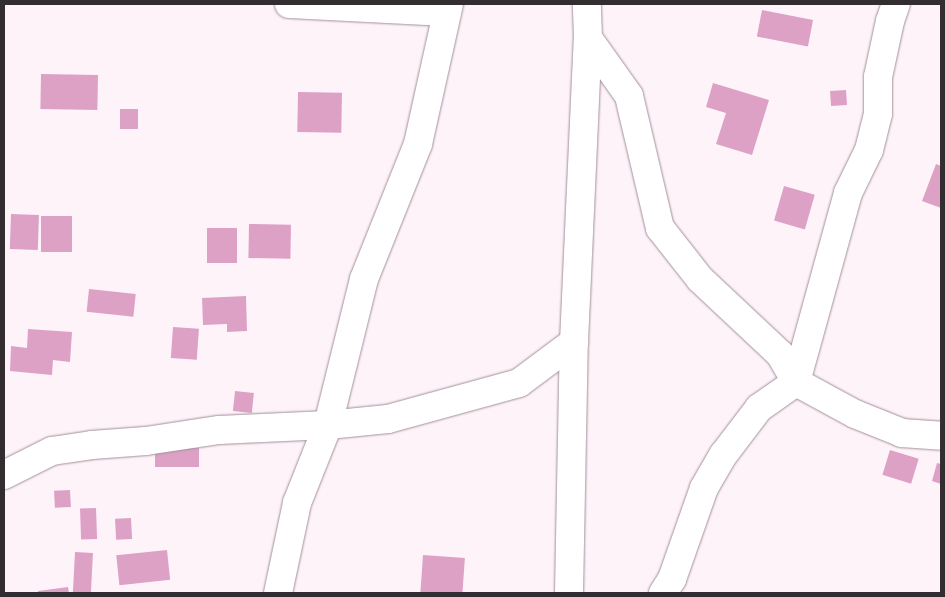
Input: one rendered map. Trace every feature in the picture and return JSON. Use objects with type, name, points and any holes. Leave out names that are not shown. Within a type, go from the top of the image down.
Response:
[{"type":"street","points":[[278,593],[297,503],[328,425],[364,279],[418,144],[448,8],[288,4]]},
{"type":"street","points":[[569,593],[574,342],[588,38],[587,4]]},
{"type":"street","points":[[663,593],[672,579],[704,488],[724,454],[759,408],[796,382],[848,193],[869,150],[878,114],[878,77],[890,22],[896,4]]},
{"type":"street","points":[[588,38],[629,96],[660,228],[700,279],[780,354],[796,382],[856,414],[902,433],[941,436]]},
{"type":"street","points":[[4,475],[52,451],[92,444],[146,441],[219,430],[328,425],[388,419],[519,383],[574,342]]},
{"type":"building","points":[[762,10],[813,20],[808,46],[757,37]]},
{"type":"building","points":[[41,74],[98,75],[97,110],[40,109]]},
{"type":"building","points":[[713,83],[769,100],[752,155],[716,144],[726,113],[706,107]]},
{"type":"building","points":[[846,90],[847,105],[831,106],[830,91]]},
{"type":"building","points":[[298,92],[342,93],[341,133],[297,132]]},
{"type":"building","points":[[120,109],[138,109],[138,129],[120,129]]},
{"type":"building","points":[[936,164],[941,166],[941,208],[922,201]]},
{"type":"building","points":[[784,186],[815,195],[805,229],[774,221]]},
{"type":"building","points":[[11,214],[39,215],[38,250],[10,249]]},
{"type":"building","points":[[41,216],[72,216],[72,252],[41,252]]},
{"type":"building","points":[[249,224],[291,225],[290,259],[248,258]]},
{"type":"building","points":[[207,228],[237,228],[237,263],[207,263]]},
{"type":"building","points":[[89,289],[136,294],[133,317],[87,312]]},
{"type":"building","points":[[246,296],[247,331],[227,332],[227,324],[203,325],[202,298]]},
{"type":"building","points":[[173,327],[199,329],[197,360],[171,358]]},
{"type":"building","points":[[28,329],[72,332],[70,362],[53,360],[52,375],[10,371],[11,346],[27,348]]},
{"type":"building","points":[[235,391],[254,393],[252,413],[233,411]]},
{"type":"building","points":[[155,448],[199,448],[199,467],[155,467]]},
{"type":"building","points":[[890,450],[919,459],[911,484],[882,475]]},
{"type":"building","points":[[937,463],[941,464],[941,484],[932,481]]},
{"type":"building","points":[[70,490],[71,507],[55,508],[54,491]]},
{"type":"building","points":[[96,508],[97,539],[81,540],[80,509]]},
{"type":"building","points":[[131,518],[132,539],[116,540],[115,519]]},
{"type":"building","points":[[167,550],[170,580],[119,585],[116,555]]},
{"type":"building","points":[[75,552],[93,553],[91,593],[73,592]]},
{"type":"building","points":[[423,555],[465,558],[462,593],[420,593]]},
{"type":"building","points":[[68,587],[69,593],[38,593],[38,591]]}]
